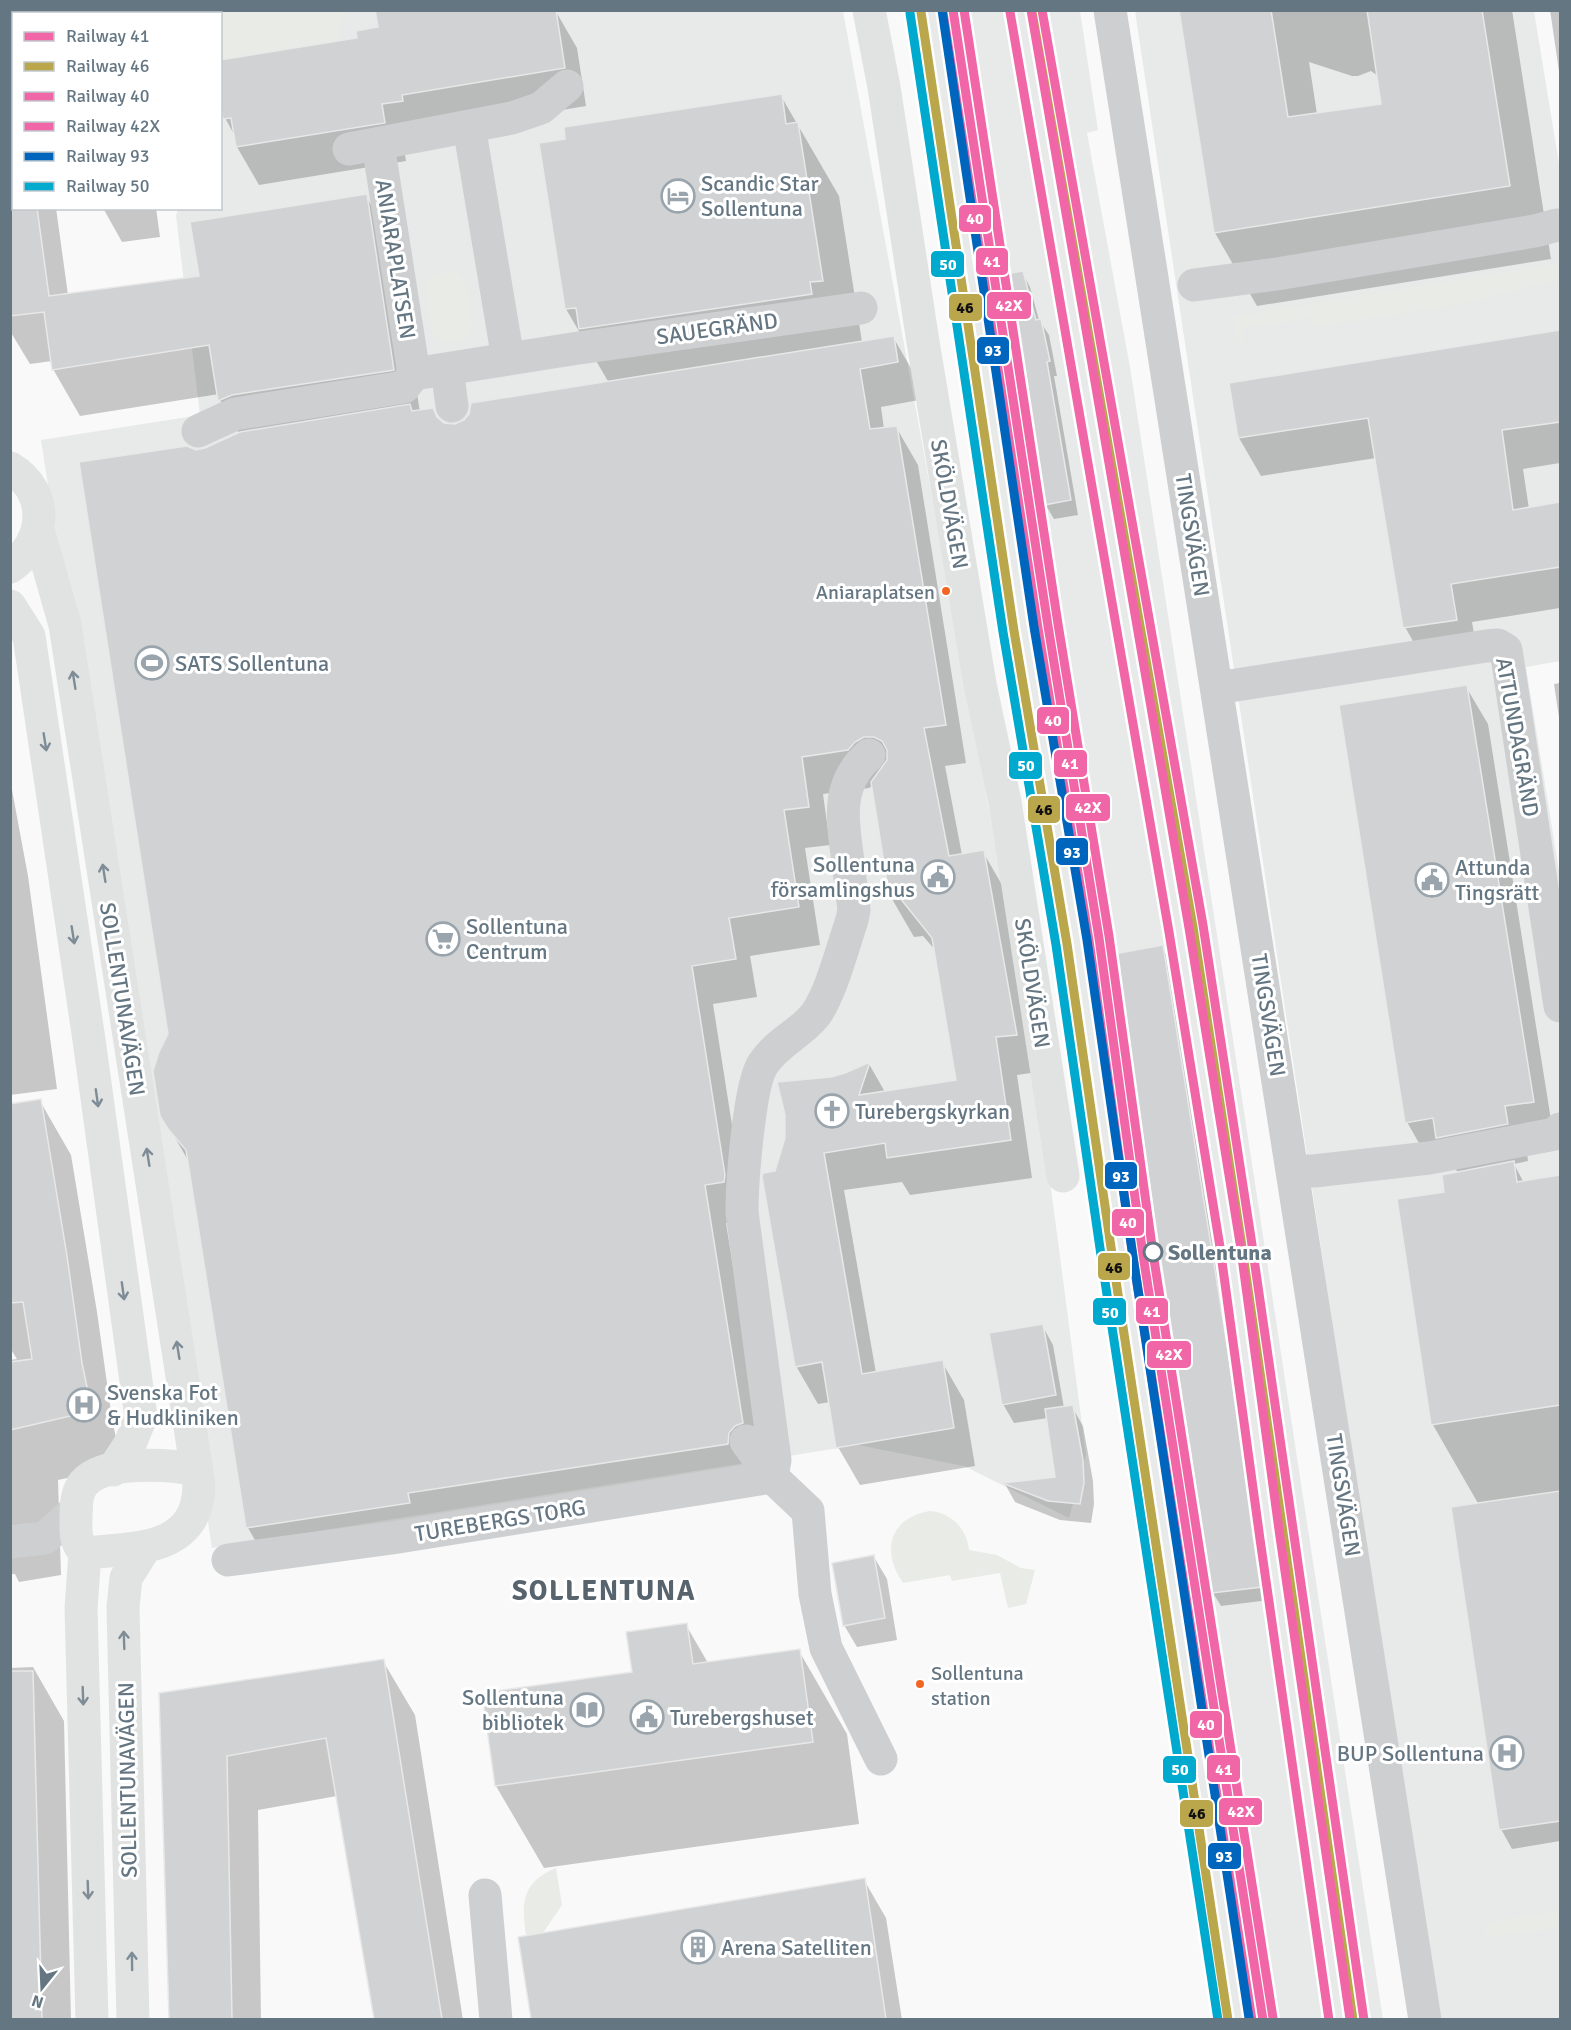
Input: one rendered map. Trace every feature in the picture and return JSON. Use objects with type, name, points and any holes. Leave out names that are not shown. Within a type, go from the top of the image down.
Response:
[{"type":"street","name":"SKÖLDVÄGEN","points":[[869,10],[884,87],[923,342],[980,684],[1005,802],[1063,1176]]},
{"type":"street","name":"TINGSVÄGEN","points":[[1110,10],[1294,1171],[1425,2019]]},
{"type":"street","points":[[508,359],[469,126],[512,118],[541,108],[567,86]]},
{"type":"street","name":"ANIARAPLATSEN","points":[[414,374],[364,146],[469,126]]},
{"type":"street","points":[[1194,285],[1300,270],[1535,231],[1557,225]]},
{"type":"street","name":"SAUEGRÄND","points":[[414,374],[861,308]]},
{"type":"street","points":[[447,369],[452,406]]},
{"type":"street","points":[[198,431],[235,414],[404,387],[414,374]]},
{"type":"street","name":"SOLLENTUNAVÄGEN","points":[[10,468],[31,487],[39,506],[38,530],[65,625],[199,1485],[196,1509],[183,1531],[172,1537],[146,1546],[81,1549]]},
{"type":"street","points":[[10,567],[25,555],[38,530]]},
{"type":"street","name":"SOLLENTUNAVÄGEN","points":[[10,606],[29,636],[88,1029],[141,1417],[130,1444],[113,1470]]},
{"type":"street","name":"ATTUNDAGRÄND","points":[[1217,688],[1486,646],[1498,645],[1506,650],[1560,1006]]},
{"type":"street","points":[[772,1477],[775,1460],[742,1212],[742,1188],[754,1094],[762,1064],[780,1044],[815,1015],[824,997],[852,920],[854,910],[843,820],[843,802],[849,781],[858,765],[869,755]]},
{"type":"street","points":[[1294,1171],[1314,1171],[1429,1158],[1556,1134],[1560,1129]]},
{"type":"street","points":[[746,1441],[772,1477],[808,1511],[815,1594],[826,1648],[881,1759]]},
{"type":"street","name":"SOLLENTUNAVÄGEN","points":[[92,2019],[81,1549],[76,1510],[79,1490],[85,1481],[94,1476],[145,1464],[175,1465],[196,1470]]},
{"type":"street","name":"TUREBERGS TORG","points":[[228,1560],[403,1536],[772,1477]]},
{"type":"street","points":[[10,1542],[45,1538],[76,1510]]},
{"type":"street","name":"SOLLENTUNAVÄGEN","points":[[133,2019],[123,1607],[126,1578],[146,1546]]},
{"type":"street","points":[[10,1551],[81,1549]]},
{"type":"street","points":[[485,1895],[496,2019]]},
{"type":"shaded area","points":[[346,11],[337,30],[339,41],[222,60],[222,12],[214,12]]},
{"type":"shaded area","points":[[843,11],[1032,1043],[1086,1455],[1069,1518],[964,1466],[858,1445],[212,1548],[41,440],[200,415],[176,216],[178,210],[222,210],[222,12],[208,12]]},
{"type":"shaded area","points":[[903,11],[1080,11],[1098,130],[1087,133],[1130,367],[1383,2019],[1213,2019],[1153,1608]]},
{"type":"shaded area","points":[[1135,11],[1534,11],[1560,170],[1560,661],[1526,667],[1560,877],[1560,2019],[1437,2019]]},
{"type":"shaded area","points":[[1560,263],[1560,280],[1469,303],[1313,327],[1311,318],[1242,328],[1243,341],[1238,342],[1234,316]]},
{"type":"shaded area","points":[[454,271],[465,281],[472,328],[464,340],[446,343],[433,336],[425,288],[432,275]]},
{"type":"shaded area","points":[[930,1511],[945,1515],[957,1523],[965,1535],[969,1550],[997,1555],[1021,1568],[1035,1570],[1026,1604],[1008,1608],[1000,1573],[952,1581],[950,1575],[903,1583],[892,1559],[893,1538],[905,1521]]},
{"type":"shaded area","points":[[556,1868],[562,1905],[543,1933],[526,1935],[524,1903],[526,1895],[536,1880]]},
{"type":"shaded area","points":[[1560,1910],[1560,1927],[1486,1938],[1486,1923]]},
{"type":"building","points":[[375,10],[556,10],[565,68],[402,95],[403,101],[382,104],[385,123],[236,147],[231,118],[223,119],[222,113],[222,60],[357,38],[356,31],[378,27]]},
{"type":"building","points":[[1179,10],[1271,10],[1288,117],[1381,104],[1367,10],[1482,10],[1510,186],[1214,233]]},
{"type":"building","name":"Scandic Star Sollentuna","points":[[782,94],[786,124],[798,122],[823,281],[810,282],[812,294],[579,329],[576,308],[565,309],[539,143],[565,139],[564,127]]},
{"type":"building","points":[[367,194],[394,370],[232,395],[218,401],[209,345],[52,370],[44,312],[10,316],[10,208],[12,210],[37,210],[49,296],[199,276],[190,222]]},
{"type":"building","points":[[1023,271],[1036,320],[1041,319],[1050,361],[1047,362],[1071,500],[1044,505],[1015,340],[1006,274]]},
{"type":"building","points":[[1560,330],[1560,422],[1502,430],[1513,510],[1560,502],[1560,567],[1451,584],[1457,620],[1403,628],[1368,418],[1238,438],[1229,383]]},
{"type":"building","name":"Sollentuna Centrum","points":[[894,336],[898,362],[860,369],[870,429],[897,426],[946,725],[924,728],[949,856],[984,850],[1017,1035],[996,1037],[1011,1140],[887,1158],[885,1143],[824,1153],[862,1374],[943,1360],[954,1428],[836,1448],[822,1362],[795,1367],[762,1177],[763,1173],[775,1171],[785,1138],[785,1115],[777,1082],[831,1077],[870,1062],[859,1095],[956,1080],[932,938],[900,898],[890,900],[871,782],[887,760],[887,750],[882,741],[874,737],[864,737],[848,750],[802,757],[809,807],[784,810],[799,907],[729,918],[736,959],[692,966],[725,1175],[724,1182],[705,1185],[743,1423],[735,1426],[729,1433],[728,1444],[408,1493],[410,1503],[246,1528],[186,1150],[160,1116],[153,1071],[168,1034],[79,462],[187,446],[196,450],[240,432],[410,404],[412,411],[433,408],[437,417],[444,423],[455,424],[464,420],[469,414],[471,403]]},
{"type":"building","name":"Attunda Tingsrätt","points":[[1467,685],[1534,1102],[1505,1106],[1508,1124],[1436,1138],[1433,1118],[1405,1123],[1339,705]]},
{"type":"building","points":[[1163,945],[1243,1445],[1262,1587],[1212,1593],[1114,954]]},
{"type":"building","points":[[41,1099],[82,1363],[92,1411],[10,1430],[10,1362],[32,1359],[23,1302],[10,1303],[10,1104]]},
{"type":"building","points":[[1514,1161],[1517,1182],[1560,1175],[1560,1405],[1431,1425],[1397,1199],[1444,1192],[1442,1175]]},
{"type":"building","points":[[1043,1324],[1056,1395],[1002,1405],[989,1333]]},
{"type":"building","points":[[1073,1405],[1083,1460],[1084,1483],[1080,1504],[1048,1501],[1002,1483],[1055,1477],[1045,1409]]},
{"type":"building","points":[[1560,1491],[1560,1821],[1499,1830],[1451,1507]]},
{"type":"building","points":[[874,1555],[885,1618],[843,1626],[832,1563]]},
{"type":"building","name":"Turebergshuset","points":[[687,1623],[693,1664],[800,1649],[813,1742],[495,1786],[482,1693],[632,1672],[626,1632]]},
{"type":"building","points":[[384,1659],[442,2019],[374,2019],[326,1738],[227,1756],[232,2019],[169,2019],[159,1693]]},
{"type":"building","points":[[10,1671],[33,1671],[42,2019],[10,2019]]},
{"type":"building","name":"Arena Satelliten","points":[[865,1878],[886,2019],[531,2019],[518,1937]]},
{"type":"rail line","name":"93","points":[[942,10],[1034,627],[1087,940],[1249,2018]]},
{"type":"rail line","name":"41","points":[[953,10],[1048,626],[1099,938],[1143,1255],[1263,2020]]},
{"type":"rail line","name":"42X","points":[[964,10],[1058,624],[1109,936],[1153,1253],[1273,2018]]},
{"type":"rail line","name":"42X","points":[[1031,10],[1189,928],[1240,1243],[1350,2019]]},
{"type":"rail line","name":"41","points":[[1042,10],[1203,925],[1251,1238],[1364,2020]]},
{"type":"rail line","name":"46","points":[[921,12],[1014,631],[1067,944],[1228,2020]]},
{"type":"rail line","name":"40","points":[[943,12],[1038,628],[1089,940],[1133,1257],[1252,2020]]},
{"type":"rail line","name":"40","points":[[1010,12],[1169,932],[1220,1247],[1329,2020]]},
{"type":"rail line","name":"46","points":[[1032,12],[1193,927],[1241,1240],[1353,2020]]},
{"type":"rail line","name":"50","points":[[910,13],[1003,632],[1056,945],[1218,2020]]},
{"type":"place","name":"Scandic Star Sollentuna","points":[[678,196]]},
{"type":"place","name":"Aniaraplatsen","points":[[946,591]]},
{"type":"place","name":"SATS Sollentuna","points":[[152,663]]},
{"type":"place","name":"Sollentuna församlingshus","points":[[938,877]]},
{"type":"place","name":"Attunda Tingsrätt","points":[[1432,880]]},
{"type":"place","name":"Sollentuna Centrum","points":[[443,939]]},
{"type":"place","name":"Turebergskyrkan","points":[[832,1111]]},
{"type":"place","name":"Sollentuna","points":[[1153,1252]]},
{"type":"place","name":"Svenska Fot & Hudkliniken","points":[[84,1405]]},
{"type":"place","name":"Sollentuna station","points":[[920,1684]]},
{"type":"place","name":"Sollentuna bibliotek","points":[[587,1710]]},
{"type":"place","name":"Turebergshuset","points":[[647,1717]]},
{"type":"place","name":"BUP Sollentuna","points":[[1507,1753]]},
{"type":"place","name":"Arena Satelliten","points":[[698,1947]]},
{"type":"district","name":"SOLLENTUNA","points":[[604,1590]]}]
